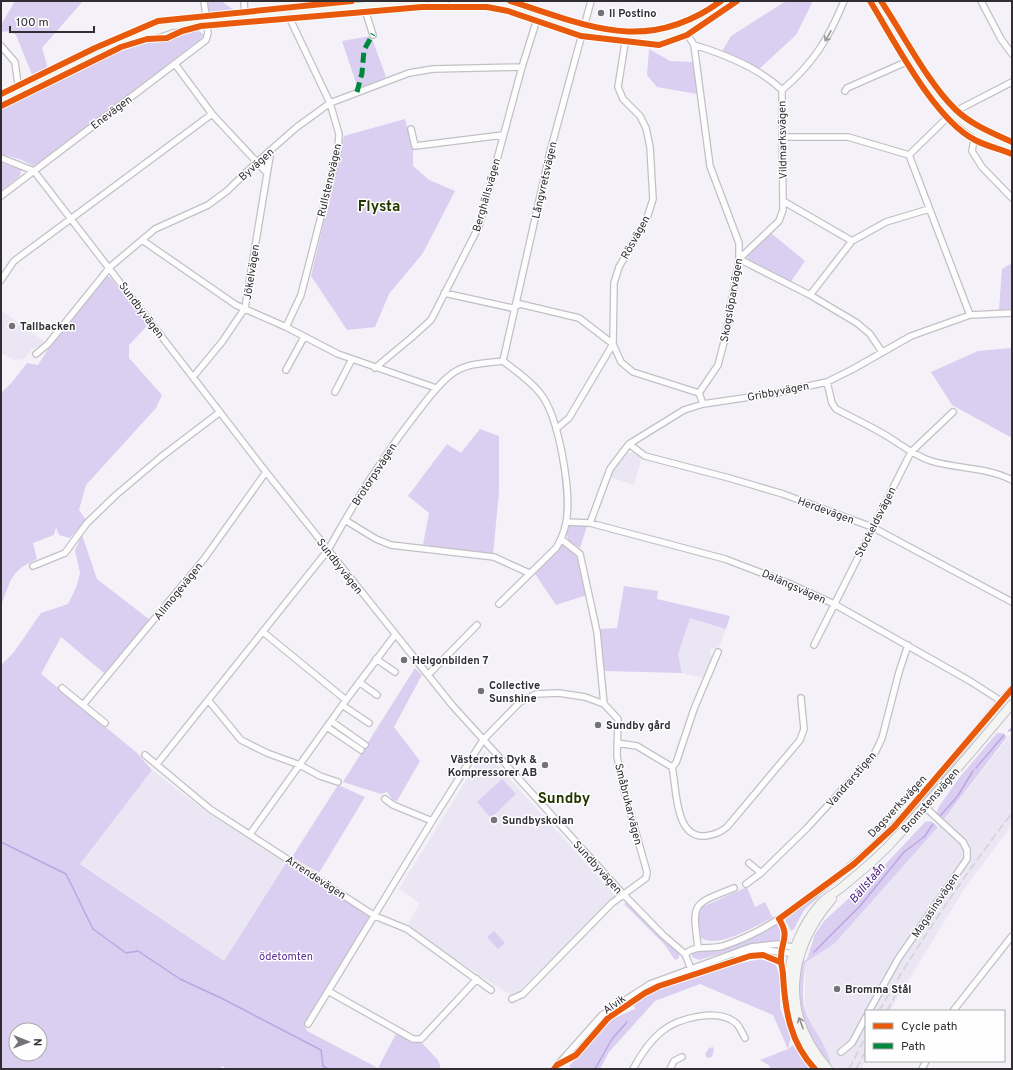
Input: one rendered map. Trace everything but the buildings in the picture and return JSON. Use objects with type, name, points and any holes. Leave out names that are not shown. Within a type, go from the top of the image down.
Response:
[{"type":"street","points":[[204,1],[207,21]]},
{"type":"street","points":[[244,1],[244,17]]},
{"type":"street","points":[[1,101],[98,52],[172,25],[367,4],[423,1]]},
{"type":"street","points":[[453,1],[488,1],[582,30],[626,37],[651,38],[673,34],[684,30],[730,1]]},
{"type":"street","name":"Långvretsvägen","points":[[503,361],[550,152],[591,1]]},
{"type":"street","name":"Vildmarksvägen","points":[[739,259],[779,221],[783,210],[782,90],[799,76],[814,58],[828,37],[844,1]]},
{"type":"street","points":[[876,1],[936,94],[952,113],[980,134],[1012,148]]},
{"type":"street","points":[[981,1],[1001,39],[1012,54]]},
{"type":"street","points":[[367,4],[366,13],[373,35]]},
{"type":"street","name":"Rullstensvägen","points":[[286,327],[301,295],[338,150],[339,134],[330,103],[290,19],[290,13]]},
{"type":"street","name":"Berghällsvägen","points":[[375,368],[431,320],[479,226],[522,67],[538,16]]},
{"type":"street","name":"Enevägen","points":[[1,196],[206,40],[208,33],[207,21]]},
{"type":"street","name":"Skogslöparvägen","points":[[684,30],[694,45],[710,166],[737,237],[739,259],[725,338],[718,365],[699,393]]},
{"type":"street","name":"Rösvägen","points":[[556,429],[569,418],[613,344],[614,283],[617,272],[624,256],[647,218],[653,199],[650,147],[646,128],[640,116],[623,99],[618,87],[626,37]]},
{"type":"street","points":[[694,45],[714,51],[770,79],[782,90]]},
{"type":"street","points":[[1,46],[14,62],[19,92]]},
{"type":"street","points":[[845,91],[848,88],[913,59]]},
{"type":"street","points":[[174,64],[212,114],[267,173]]},
{"type":"street","name":"Byvägen","points":[[36,354],[48,344],[110,267],[154,229],[208,205],[227,191],[297,127],[330,103],[409,73],[433,69],[522,67]]},
{"type":"street","points":[[909,155],[952,113],[1012,82]]},
{"type":"street","points":[[1,280],[14,261],[212,114]]},
{"type":"street","points":[[411,129],[416,146],[503,136]]},
{"type":"street","points":[[980,134],[974,140],[972,151],[982,167],[1012,198]]},
{"type":"street","points":[[782,137],[848,137],[909,155]]},
{"type":"street","name":"Jökelvägen","points":[[193,377],[222,342],[245,308],[272,150]]},
{"type":"street","points":[[909,155],[970,315]]},
{"type":"street","points":[[1,158],[34,170]]},
{"type":"street","name":"Sundbyvägen","points":[[34,170],[266,472],[394,635],[483,740],[624,896],[663,935],[685,954],[691,969]]},
{"type":"street","points":[[783,201],[852,241]]},
{"type":"street","points":[[810,296],[852,241],[886,222],[930,209]]},
{"type":"street","points":[[142,240],[236,305],[352,359],[436,388]]},
{"type":"street","points":[[739,259],[810,296],[857,323],[870,334],[882,352]]},
{"type":"street","points":[[444,293],[512,308],[520,304],[579,318],[613,344],[620,362],[633,372],[699,393],[703,404]]},
{"type":"street","name":"Gribbyvägen","points":[[590,523],[610,469],[629,444],[655,426],[684,410],[703,404],[771,394],[826,382],[853,370],[911,336],[970,315],[1012,313]]},
{"type":"street","points":[[286,370],[304,337]]},
{"type":"street","points":[[335,392],[352,359]]},
{"type":"street","points":[[499,604],[556,548],[562,539],[566,522],[567,505],[562,453],[551,414],[541,393],[523,376],[503,361]]},
{"type":"street","name":"Brotorpsvägen","points":[[157,764],[209,701],[328,550],[345,520],[397,438],[436,388],[453,373],[464,367],[503,361]]},
{"type":"street","points":[[826,382],[832,403],[836,409],[881,432],[911,452],[931,460],[980,469],[1012,480]]},
{"type":"street","points":[[34,566],[65,553],[87,524],[116,495],[161,457],[220,412]]},
{"type":"street","name":"Stockeldsvägen","points":[[814,645],[911,452],[953,412]]},
{"type":"street","name":"Herdevägen","points":[[629,444],[645,456],[775,492],[872,527],[1012,602]]},
{"type":"street","name":"Allmogevägen","points":[[83,705],[204,559],[266,472]]},
{"type":"street","points":[[345,520],[376,539],[391,545],[494,557],[529,573]]},
{"type":"street","name":"Dalängsvägen","points":[[566,522],[590,523],[741,564],[834,604],[908,645],[1001,701]]},
{"type":"street","points":[[562,539],[580,554],[597,632],[604,704]]},
{"type":"street","points":[[428,675],[477,625]]},
{"type":"street","points":[[263,632],[369,723]]},
{"type":"street","points":[[250,834],[330,721],[394,635]]},
{"type":"street","name":"Vandrarstigen","points":[[746,884],[761,873],[807,828],[874,754],[882,738],[899,672],[908,645]]},
{"type":"street","points":[[672,767],[676,763],[694,709],[718,652]]},
{"type":"street","points":[[376,659],[395,672]]},
{"type":"street","points":[[359,682],[377,695]]},
{"type":"street","points":[[62,688],[105,723]]},
{"type":"street","name":"Dagsverksvägen","points":[[685,954],[698,947],[710,948],[722,946],[769,926],[795,909],[854,864],[894,827],[1012,689]]},
{"type":"street","name":"Småbrukarvägen","points":[[308,1024],[483,740],[520,702],[536,694],[565,694],[585,697],[604,704],[618,719],[617,756],[623,787],[647,872],[646,878],[624,896]]},
{"type":"street","points":[[617,743],[637,746],[672,767],[680,817],[685,827],[690,832],[702,836],[720,833],[727,827],[800,740],[804,729],[801,698]]},
{"type":"street","points":[[209,701],[241,740],[300,765],[320,776],[338,782]]},
{"type":"street","name":"Bromstensvägen","points":[[821,1069],[800,1040],[791,1016],[788,983],[797,951],[813,912],[827,897],[840,889],[886,849],[925,807],[1012,704]]},
{"type":"street","points":[[330,721],[365,745]]},
{"type":"street","points":[[327,727],[361,750]]},
{"type":"street","name":"Arrendevägen","points":[[145,755],[210,809],[375,916],[406,929],[491,990]]},
{"type":"street","points":[[385,799],[432,821]]},
{"type":"street","name":"Magasinsvägen","points":[[870,1010],[898,959],[966,859],[967,850],[963,842],[925,807]]},
{"type":"street","points":[[749,863],[761,873]]},
{"type":"street","points":[[698,947],[695,923],[697,907],[701,902],[734,888]]},
{"type":"street","points":[[512,999],[523,994],[612,903],[624,896]]},
{"type":"street","points":[[954,1010],[1012,936]]},
{"type":"street","points":[[558,1068],[602,1015],[650,984],[732,955],[764,950],[797,951]]},
{"type":"street","name":"Bromstensvägen","points":[[797,951],[794,983],[796,1008],[812,1047],[828,1069]]},
{"type":"street","points":[[328,991],[413,1039],[421,1039],[477,979]]},
{"type":"street","points":[[633,1069],[650,1044],[660,1033],[679,1021],[697,1016],[727,1018],[737,1025],[745,1038]]},
{"type":"street","points":[[841,1052],[852,1042],[865,1019]]},
{"type":"street","points":[[670,1069],[674,1061],[682,1057]]},
{"type":"shaded area","name":"Tallbacken","points":[[1,310],[45,342],[42,346],[32,349],[24,359],[14,360],[1,353]]},
{"type":"shaded area","points":[[625,453],[632,453],[642,457],[634,485],[610,477],[614,467]]},
{"type":"shaded area","points":[[690,617],[726,629],[719,647],[711,649],[710,653],[712,660],[705,678],[682,673],[678,654]]},
{"type":"shaded area","points":[[1012,733],[1012,825],[964,889],[891,1010],[865,1010],[865,1061],[861,1069],[829,1069],[831,1066],[805,1009],[805,963],[835,943],[938,827]]},
{"type":"shaded area","name":"Sundbyskolan","points":[[484,751],[616,896],[513,997],[406,927],[420,903],[399,889]]},
{"type":"shaded area","points":[[152,770],[205,811],[286,863],[224,961],[80,863]]},
{"type":"green space","points":[[15,1],[83,1],[42,48],[48,69],[33,77],[16,35],[9,31],[1,32],[1,25]]},
{"type":"green space","points":[[208,1],[221,1],[237,12],[212,14],[209,11]]},
{"type":"green space","points":[[786,1],[813,1],[796,35],[758,70],[721,53],[731,36]]},
{"type":"green space","points":[[198,30],[204,35],[199,40],[40,163],[33,166],[22,160],[1,154],[1,110],[110,55],[142,43],[165,41]]},
{"type":"green space","points":[[371,36],[386,77],[358,89],[342,41]]},
{"type":"green space","points":[[649,49],[670,61],[693,62],[697,94],[657,87],[647,75]]},
{"type":"green space","points":[[405,119],[413,149],[413,166],[429,180],[455,191],[423,253],[389,294],[375,327],[347,330],[311,276],[344,136]]},
{"type":"green space","points":[[1,163],[21,170],[20,176],[1,191]]},
{"type":"green space","points":[[771,233],[805,261],[790,283],[747,260],[748,255]]},
{"type":"green space","points":[[1012,263],[1012,309],[999,310],[1002,269]]},
{"type":"green space","points":[[104,276],[110,277],[148,325],[129,345],[129,358],[162,395],[156,408],[86,485],[79,510],[86,520],[70,538],[59,535],[56,527],[54,535],[33,543],[37,559],[28,563],[16,572],[1,606],[1,393],[13,381],[27,363],[38,365],[57,335]]},
{"type":"green space","points":[[1012,348],[1012,438],[952,405],[931,372],[978,351]]},
{"type":"green space","points":[[480,429],[499,436],[499,493],[493,554],[423,545],[429,513],[408,496],[447,444],[461,453]]},
{"type":"green space","points":[[570,525],[587,526],[580,548],[568,540],[566,530]]},
{"type":"green space","name":"ödetomten","points":[[82,535],[97,579],[150,620],[105,674],[61,637],[41,674],[136,752],[152,770],[80,864],[224,961],[286,863],[331,887],[371,913],[362,931],[304,1025],[307,1031],[378,1068],[396,1034],[413,1042],[422,1043],[438,1060],[441,1069],[225,1069],[223,1066],[219,1069],[1,1069],[1,665],[14,652],[41,613],[68,604],[76,588],[80,573],[75,550]]},
{"type":"green space","points":[[563,544],[577,556],[587,595],[556,605],[535,574]]},
{"type":"green space","points":[[624,586],[658,591],[657,599],[730,616],[726,629],[690,618],[678,654],[682,673],[604,671],[600,629],[617,628]]},
{"type":"green space","points":[[415,668],[422,675],[394,727],[420,761],[397,801],[393,800],[387,792],[381,794],[343,782]]},
{"type":"green space","points":[[997,733],[1002,733],[1007,737],[944,819],[937,813],[938,808],[959,778]]},
{"type":"green space","points":[[502,779],[516,794],[491,818],[477,802]]},
{"type":"green space","points":[[338,785],[365,797],[319,873],[292,857]]},
{"type":"green space","points":[[931,821],[938,827],[835,943],[805,963],[803,993],[805,1010],[827,1051],[831,1066],[821,1058],[813,1047],[807,1034],[801,1004],[801,963],[807,959],[815,934],[825,920],[880,870],[925,822]]},
{"type":"green space","points":[[747,887],[755,907],[765,902],[773,918],[727,939],[708,941],[701,938],[698,916],[702,907]]},
{"type":"green space","points":[[820,896],[804,910],[794,929],[791,931],[785,920]]},
{"type":"green space","points":[[626,902],[664,941],[679,952],[679,958],[675,960],[665,945],[624,904]]},
{"type":"green space","points":[[777,924],[781,931],[780,941],[754,944],[699,960],[692,957],[692,952],[722,949],[739,944]]},
{"type":"green space","points":[[494,931],[505,943],[498,949],[487,937]]},
{"type":"green space","points":[[761,959],[775,964],[780,976],[780,1008],[791,1037],[788,1049],[773,1015],[700,984],[655,1001],[609,1052],[600,1069],[573,1069],[569,1066],[612,1019],[635,1009],[634,1005],[661,988],[711,970]]},
{"type":"green space","points":[[793,1045],[810,1069],[769,1069],[770,1066],[760,1060],[788,1049]]},
{"type":"green space","points":[[713,1047],[714,1050],[712,1057],[707,1058],[705,1054],[709,1048]]},
{"type":"waterway","name":"Bällstaån","points":[[1009,731],[1012,728]]},
{"type":"waterway","name":"Bällstaån","points":[[976,768],[1004,735]]},
{"type":"waterway","name":"Bällstaån","points":[[940,816],[957,797],[973,771]]},
{"type":"waterway","name":"Bällstaån","points":[[814,952],[860,906],[904,852],[924,837],[933,824]]},
{"type":"waterway","points":[[1,842],[66,874],[93,929],[126,953],[138,951],[180,979],[221,998],[321,1050],[323,1066],[328,1069]]},
{"type":"waterway","name":"Bällstaån","points":[[595,1069],[612,1039],[627,1022]]},
{"type":"railway","points":[[880,1010],[942,910],[1012,813]]},
{"type":"railway","points":[[888,1010],[895,996]]},
{"type":"railway","points":[[849,1069],[865,1038]]},
{"type":"railway","points":[[856,1069],[865,1052]]},
{"type":"marked path","points":[[357,92],[362,73],[364,50],[373,34]]},
{"type":"cycle path","points":[[1,94],[95,48],[158,21],[352,1]]},
{"type":"cycle path","points":[[510,1],[565,19],[617,31],[642,31],[668,27],[694,18],[721,1]]},
{"type":"cycle path","points":[[1,106],[121,47],[147,39],[167,38],[182,31],[201,26],[422,7],[487,7],[508,11],[581,36],[659,45],[687,35],[737,1]]},
{"type":"cycle path","points":[[870,1],[916,77],[945,115],[960,130],[975,140],[1012,154]]},
{"type":"cycle path","points":[[881,1],[916,58],[936,86],[956,110],[982,128],[1012,142]]},
{"type":"cycle path","points":[[815,1069],[807,1059],[794,1037],[787,1013],[781,960],[785,935],[779,919],[854,864],[894,827],[1012,689]]},
{"type":"cycle path","name":"Alvik","points":[[554,1069],[557,1065],[576,1055],[608,1018],[645,993],[659,986],[750,956],[763,955],[780,962]]},
{"type":"place","name":"Il Postino","points":[[601,13]]},
{"type":"place","name":"Tallbacken","points":[[12,326]]},
{"type":"place","name":"Helgonbilden 7","points":[[404,660]]},
{"type":"place","name":"Collective Sunshine","points":[[481,691]]},
{"type":"place","name":"Sundby gård","points":[[598,725]]},
{"type":"place","name":"Västerorts Dyk & Kompressorer AB","points":[[545,765]]},
{"type":"place","name":"Sundbyskolan","points":[[494,820]]},
{"type":"place","name":"Bromma Stål","points":[[837,989]]},
{"type":"district","name":"Flysta","points":[[379,206]]},
{"type":"district","name":"Sundby","points":[[564,798]]}]
